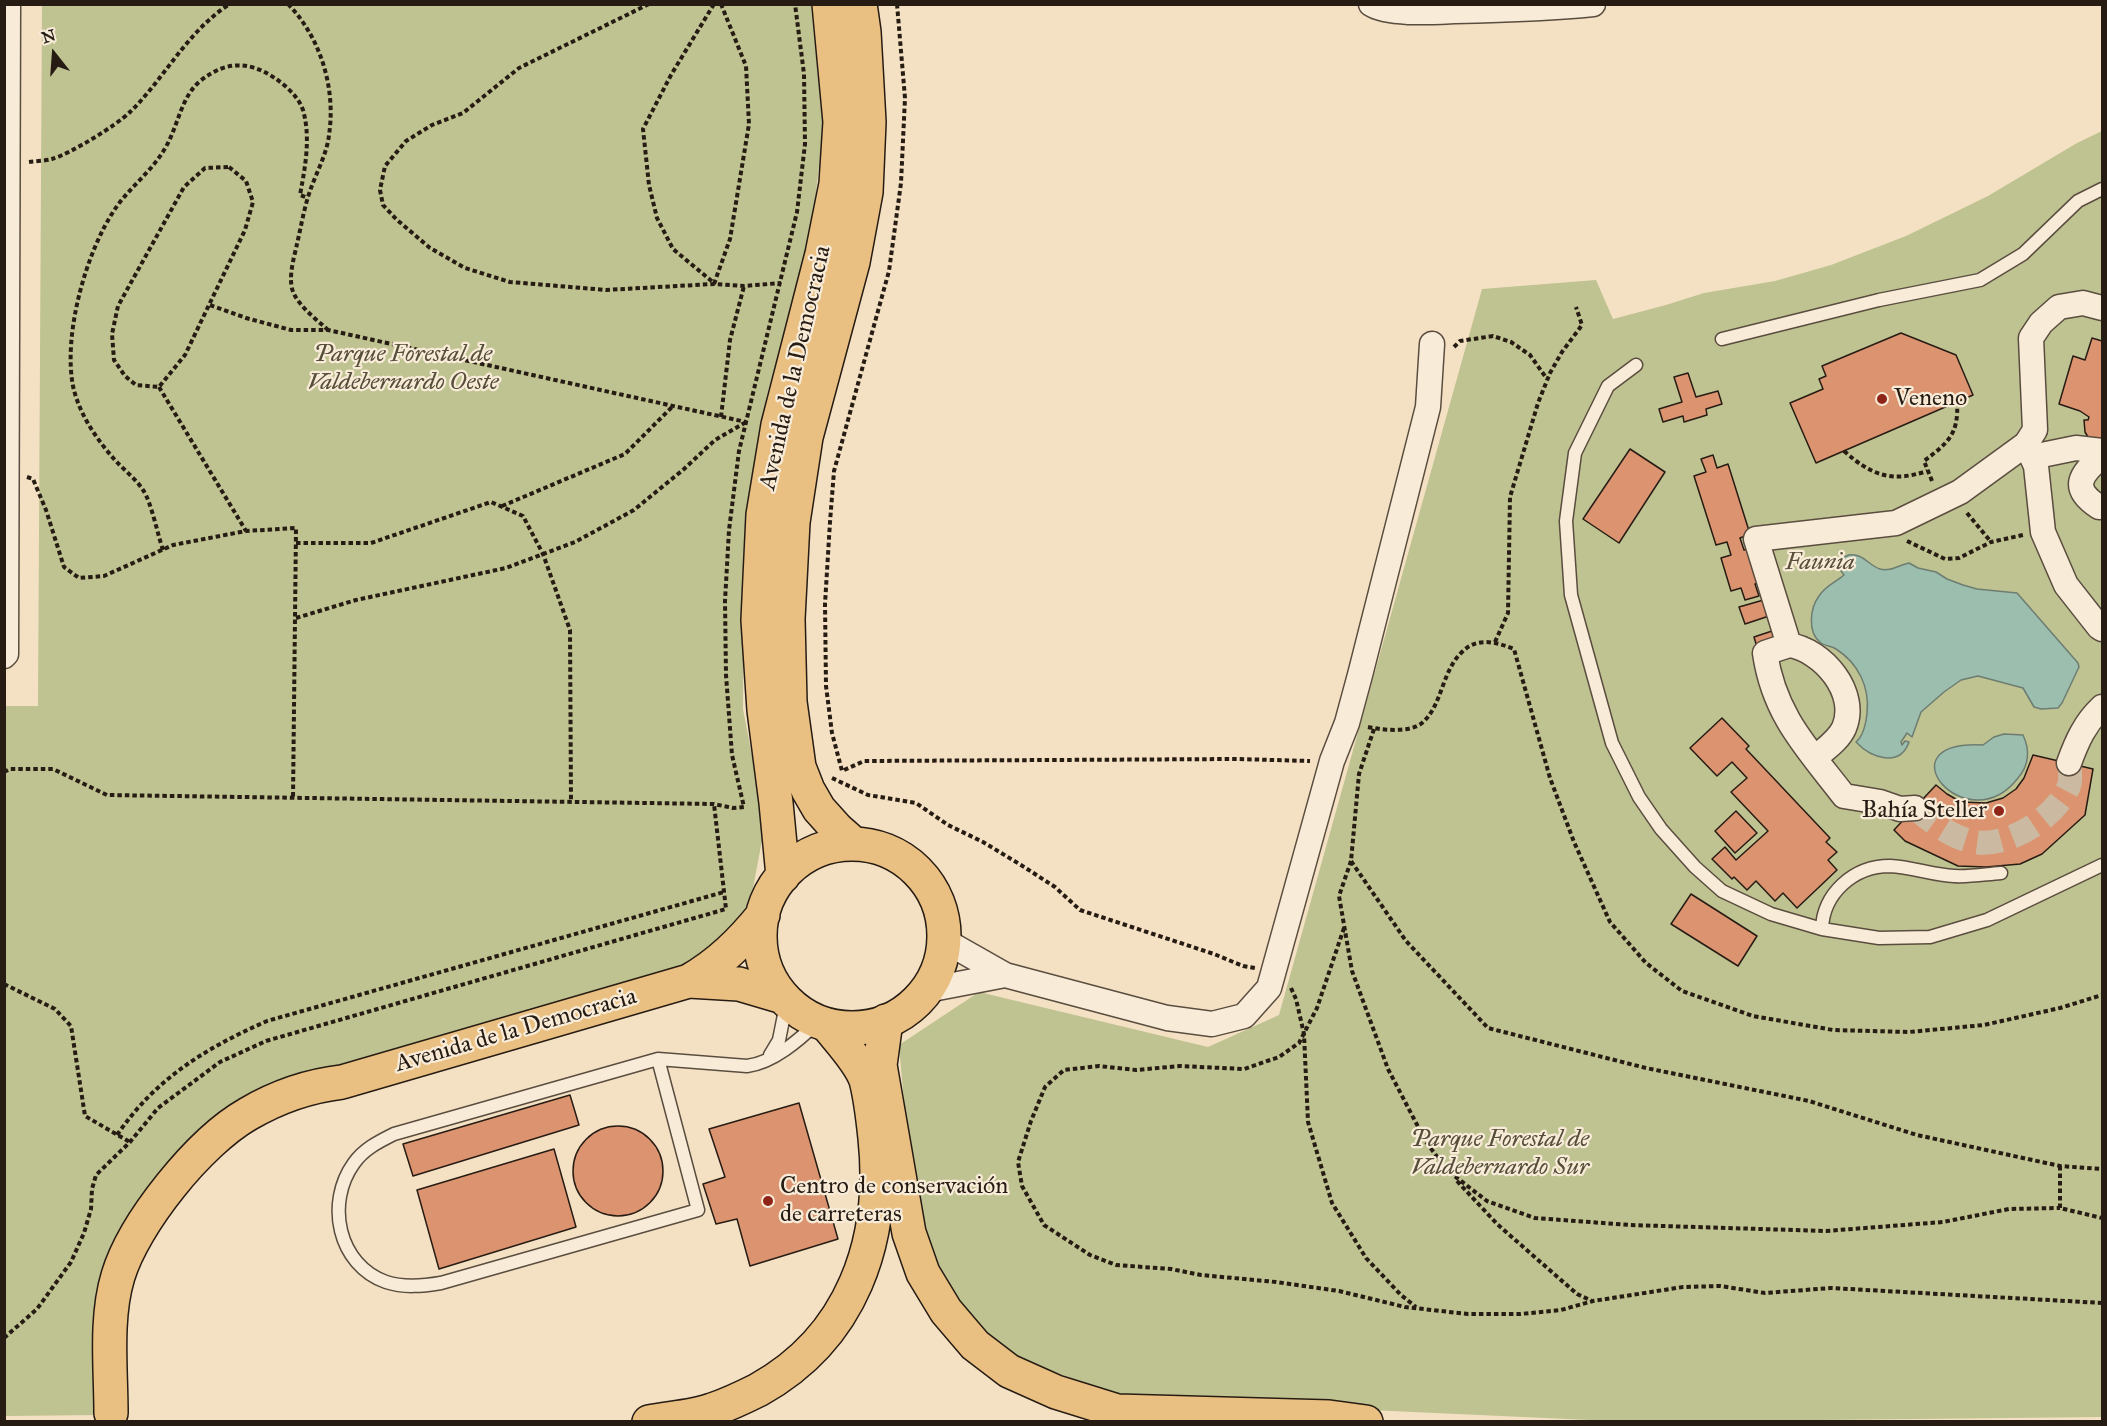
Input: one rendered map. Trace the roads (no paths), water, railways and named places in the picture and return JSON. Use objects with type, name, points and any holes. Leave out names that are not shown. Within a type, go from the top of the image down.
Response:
[{"type":"main road","name":"Avenida de la Democracia","points":[[783,876],[777,802],[764,710],[758,620],[763,515],[778,425],[822,254],[837,184],[840,122],[829,4]]},
{"type":"main road","name":"Avenida de la Democracia","points":[[854,844],[819,809],[799,767],[790,702],[788,619],[793,522],[806,437],[854,262],[866,192],[869,122],[864,32],[860,4]]},
{"type":"main road","points":[[854,844],[872,846],[890,852],[906,861],[920,873],[939,904],[944,922],[945,941],[939,967],[927,990],[909,1009],[886,1022],[865,1027],[843,1027],[822,1023],[801,1012],[785,999],[771,979],[763,958],[760,941],[762,915],[783,876],[797,862],[815,852],[834,846],[854,844]]},
{"type":"main road","name":"Avenida de la Democracia","points":[[118,1413],[112,1301],[118,1276],[141,1226],[158,1202],[203,1150],[224,1131],[246,1115],[291,1094],[325,1084],[342,1082],[689,981],[723,958],[743,940],[762,915]]},
{"type":"main road","name":"Avenida de la Democracia","points":[[689,981],[740,984],[785,999]]},
{"type":"main road","points":[[886,1022],[880,1065],[909,1233],[923,1273],[946,1311],[975,1345],[1010,1371],[1056,1392],[1117,1410],[1329,1417],[1366,1422]]},
{"type":"main road","points":[[650,1422],[711,1410],[758,1389],[794,1365],[830,1329],[850,1296],[869,1249],[877,1205],[877,1161],[872,1109],[865,1078],[848,1051],[822,1023]]},
{"type":"street","points":[[4,656],[6,642],[8,4]]},
{"type":"street","points":[[1371,4],[1377,8],[1420,12],[1542,9],[1593,4]]},
{"type":"street","points":[[2103,308],[2084,303],[2059,307],[2041,324],[2031,338],[2036,430],[2029,450],[2036,466],[2043,532],[2066,585],[2098,627],[2103,629]]},
{"type":"street","points":[[945,941],[1005,975],[1167,1018],[1212,1024],[1244,1016],[1269,988],[1332,761],[1347,723],[1428,407],[1432,353]]},
{"type":"street","points":[[1789,645],[1756,539],[1891,524],[1965,489],[2029,450],[2076,448],[2103,451]]},
{"type":"street","points":[[2103,456],[2087,469],[2080,483],[2082,494],[2094,504],[2103,507]]},
{"type":"street","points":[[1815,758],[1836,739],[1844,728],[1847,700],[1843,687],[1836,676],[1822,663],[1798,646],[1789,645],[1765,653],[1768,677],[1781,710],[1797,736],[1844,796],[1880,802],[1900,809],[1915,808]]},
{"type":"street","points":[[2069,763],[2079,737],[2091,719],[2103,707]]},
{"type":"street","points":[[927,990],[1005,975]]},
{"type":"lane","points":[[1722,339],[1879,300],[1980,280],[2024,254],[2078,201],[2103,189]]},
{"type":"lane","points":[[1636,365],[1608,386],[1575,453],[1566,521],[1571,595],[1612,743],[1639,797],[1661,829],[1695,867],[1722,891],[1771,914],[1822,929],[1879,938],[1930,937],[1987,920],[2103,865]]},
{"type":"lane","points":[[1822,929],[1822,918],[1832,894],[1849,879],[1868,870],[1888,866],[1954,876],[2001,873]]},
{"type":"lane","points":[[767,1060],[779,1040],[785,999]]},
{"type":"lane","points":[[658,1059],[698,1210],[426,1286],[388,1283],[374,1277],[360,1266],[349,1251],[339,1220],[338,1205],[341,1186],[355,1162],[372,1145],[394,1134],[658,1059],[760,1065],[822,1023]]},
{"type":"tunnel","points":[[1915,808],[1935,824],[1967,840],[1988,843],[2002,840],[2030,828],[2054,809],[2069,786],[2069,763]]},
{"type":"place","name":"Veneno","points":[[1882,399]]},
{"type":"place","name":"Bahía Steller","points":[[1999,811]]},
{"type":"place","name":"Centro de conservación de carreteras","points":[[768,1201]]},
{"type":"park label","name":"Parque Forestal de Valdebernardo Oeste","points":[[403,369]]},
{"type":"park label","name":"Faunia","points":[[1820,563]]},
{"type":"park label","name":"Parque Forestal de Valdebernardo Sur","points":[[1500,1154]]}]
